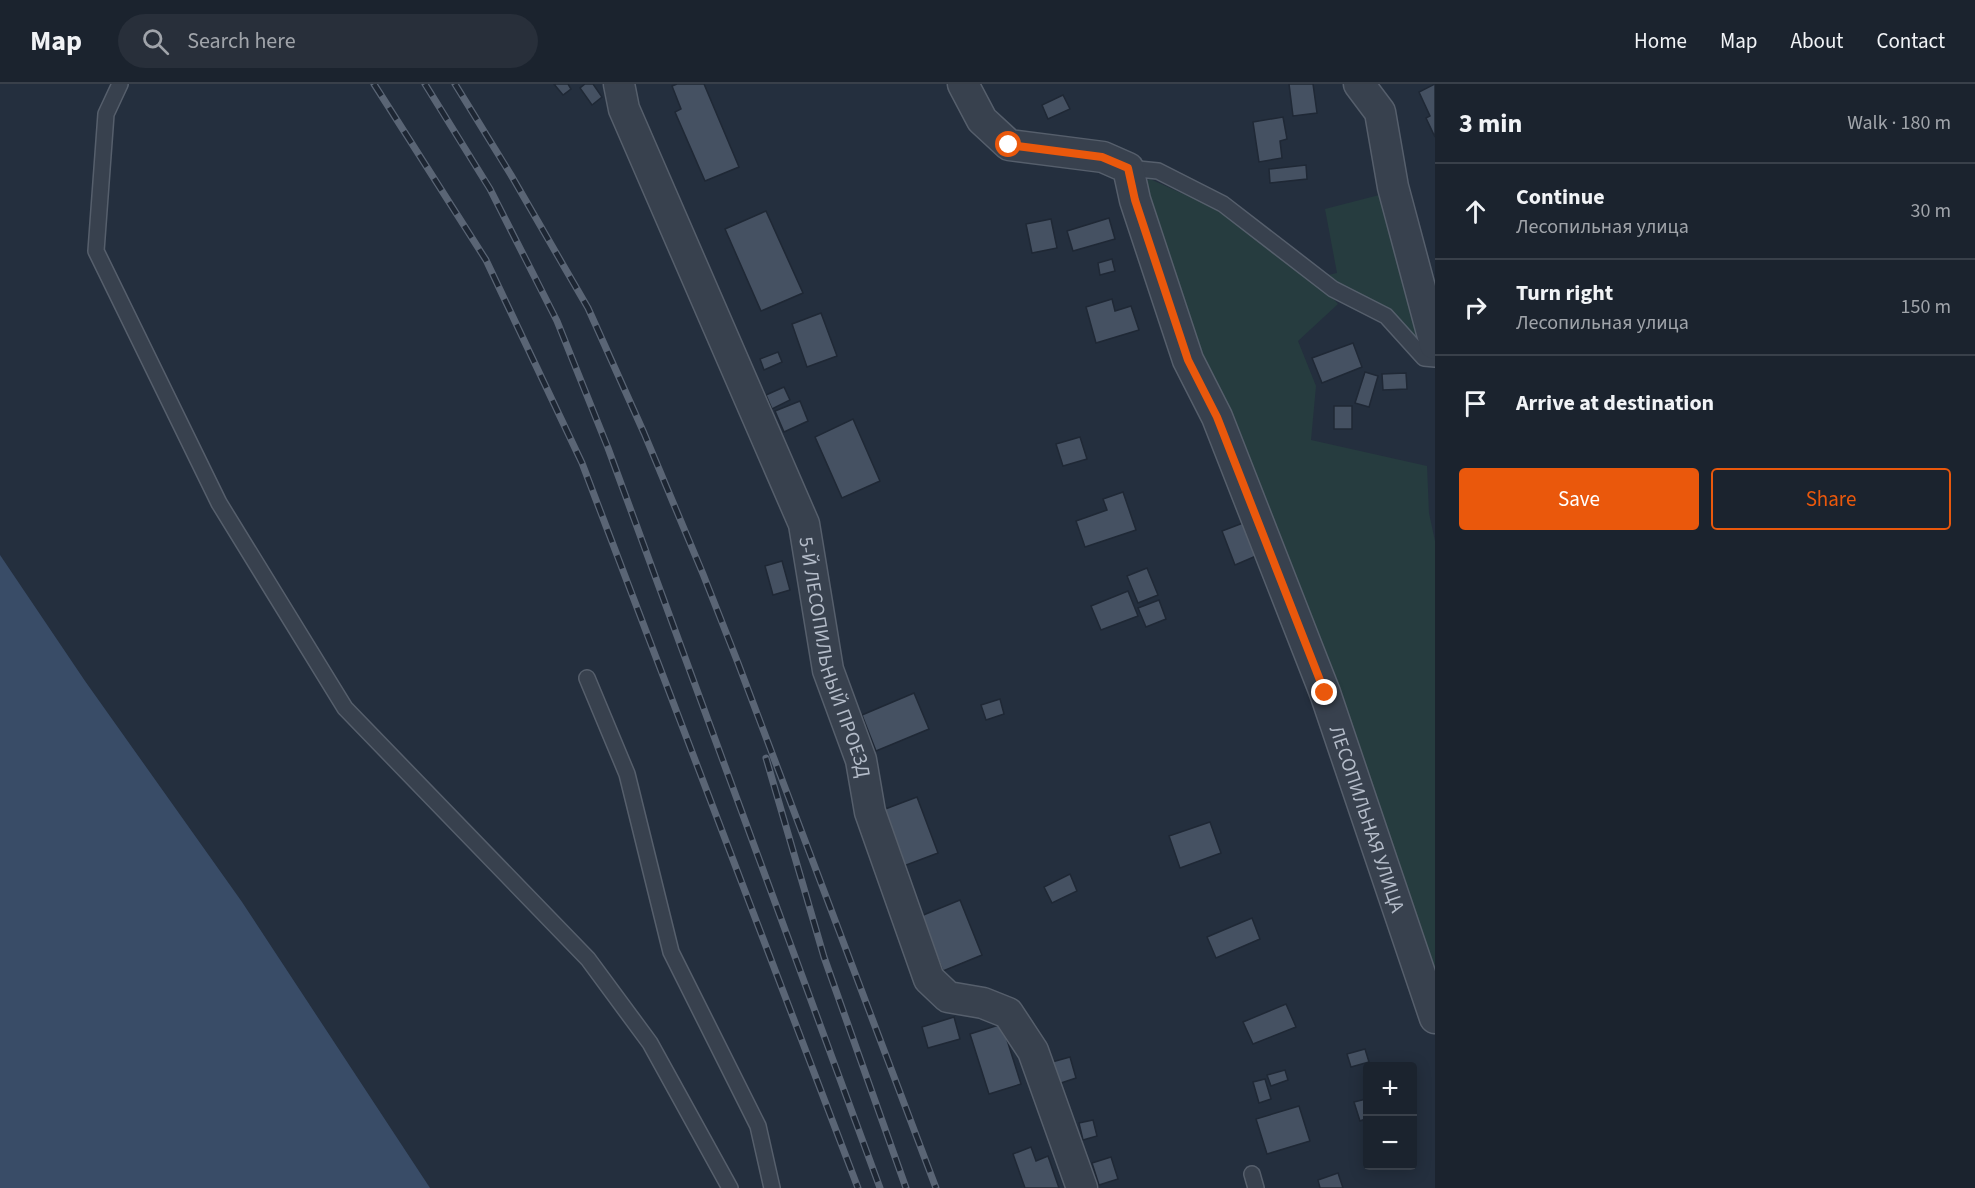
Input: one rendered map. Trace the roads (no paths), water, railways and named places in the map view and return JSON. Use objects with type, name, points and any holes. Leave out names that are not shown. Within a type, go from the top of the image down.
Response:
[{"type":"street","name":"5-Й ЛЕСОПИЛЬНЫЙ ПРОЕЗД","points":[[619,84],[624,109],[804,524],[828,670],[861,760],[870,812],[929,979],[948,997],[983,1003],[1008,1013],[1034,1051],[1082,1188]]},
{"type":"street","points":[[963,84],[982,120],[1009,145],[1102,157],[1128,168]]},
{"type":"street","points":[[1359,84],[1380,112],[1393,187],[1435,344]]},
{"type":"street","name":"ЛЕСОПИЛЬНАЯ УЛИЦА","points":[[1128,168],[1135,200],[1188,360],[1217,417],[1325,693],[1435,1018]]},
{"type":"lane","points":[[120,84],[106,114],[96,251],[219,502],[345,708],[588,959],[609,987],[650,1043],[730,1188]]},
{"type":"lane","points":[[1128,168],[1158,171],[1223,204],[1333,289],[1386,316],[1424,357],[1435,359]]},
{"type":"lane","points":[[587,678],[627,774],[671,952],[758,1126],[772,1188]]},
{"type":"water","points":[[0,555],[85,681],[242,902],[430,1188],[0,1188]]},
{"type":"railway","points":[[374,84],[486,260],[582,463],[858,1188]]},
{"type":"railway","points":[[425,84],[490,189],[557,321],[608,448],[880,1188]]},
{"type":"railway","points":[[455,84],[588,308],[644,433],[738,663],[936,1188]]},
{"type":"railway","points":[[766,758],[824,957],[906,1188]]}]
